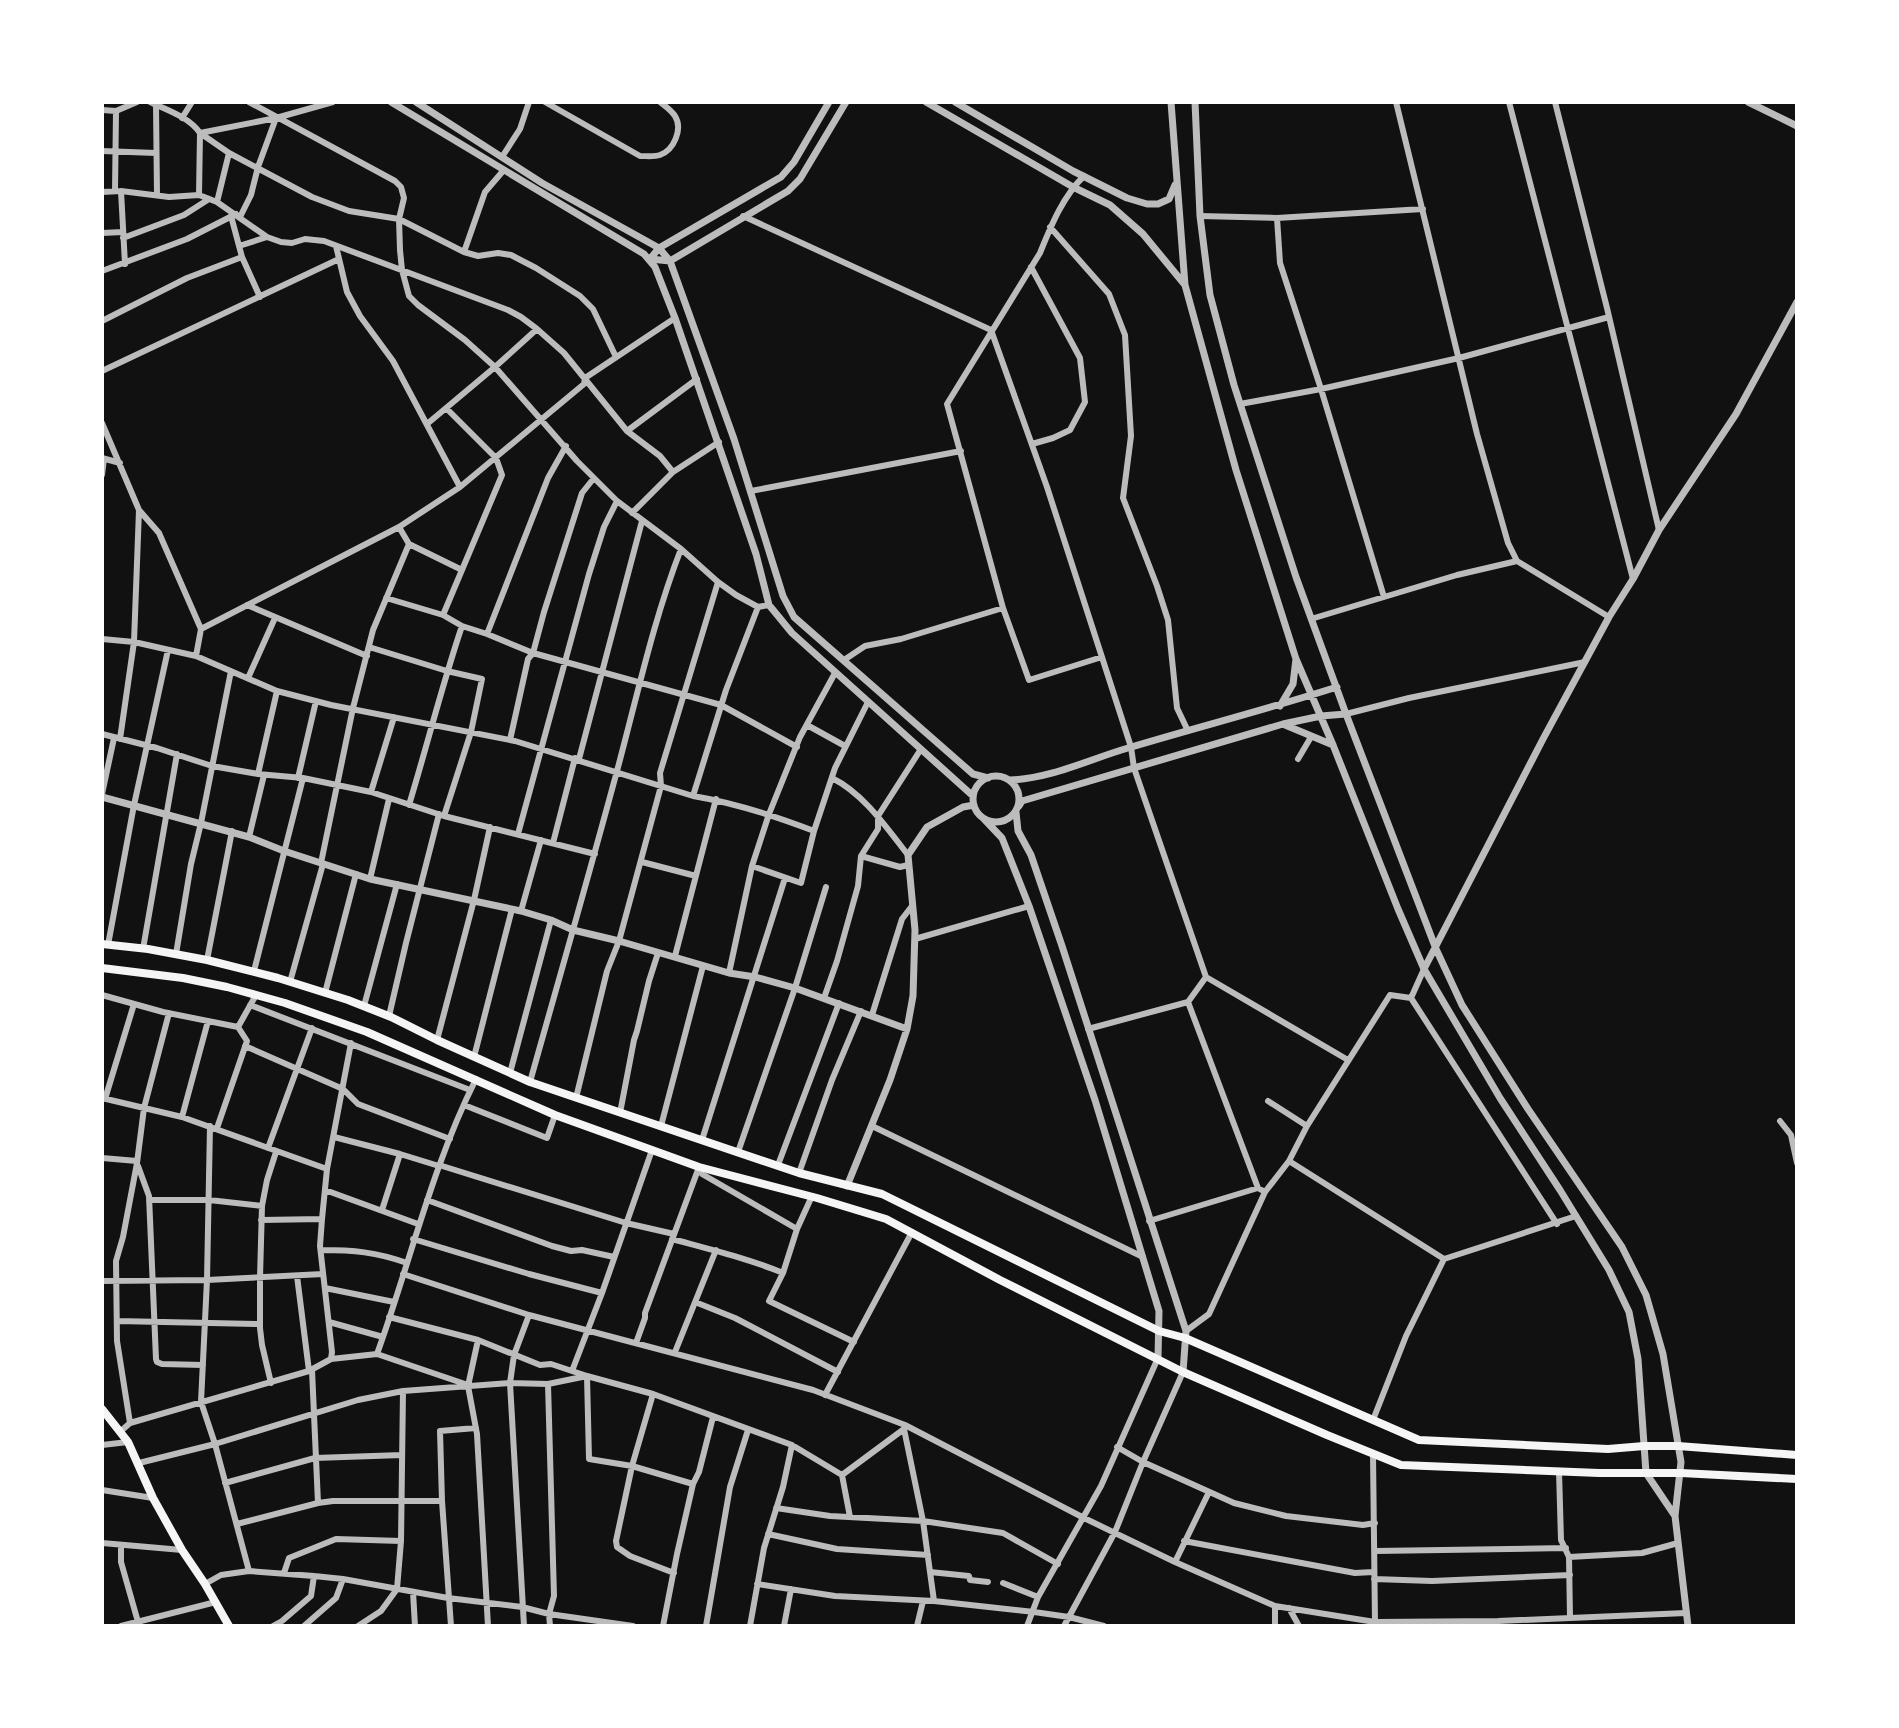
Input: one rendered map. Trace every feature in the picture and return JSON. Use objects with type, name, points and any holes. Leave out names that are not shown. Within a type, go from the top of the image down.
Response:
[{"type":"main road","points":[[105,945],[207,960],[325,993],[389,1016],[530,1082],[799,1173],[882,1194],[1159,1331],[1186,1335],[1419,1440],[1608,1449],[1678,1446],[1797,1455]]},
{"type":"main road","points":[[102,968],[183,978],[285,1003],[367,1032],[555,1115],[652,1150],[700,1167],[886,1219],[1183,1372],[1401,1465],[1797,1479]]},
{"type":"main road","points":[[102,1409],[128,1442],[153,1498],[216,1602],[225,1625]]},
{"type":"street","points":[[102,110],[116,111],[137,102]]},
{"type":"street","points":[[182,118],[192,102]]},
{"type":"street","points":[[249,102],[395,181],[401,187],[404,198],[399,219],[402,270],[409,296],[495,367],[539,419],[617,501],[736,595],[758,607],[769,605]]},
{"type":"street","points":[[200,133],[276,118],[333,102]]},
{"type":"street","points":[[391,102],[650,259],[670,261],[788,191],[800,179],[846,102]]},
{"type":"street","points":[[502,157],[520,129],[529,102]]},
{"type":"street","points":[[545,102],[640,156],[654,156],[667,152],[675,143],[677,131],[675,116],[660,102]]},
{"type":"street","points":[[650,259],[659,248],[781,177],[794,162],[829,102]]},
{"type":"street","points":[[926,102],[1110,205],[1143,234],[1185,285]]},
{"type":"street","points":[[955,102],[1127,198],[1158,204],[1169,199],[1176,183]]},
{"type":"street","points":[[1171,102],[1185,285],[1236,470],[1296,659],[1424,969],[1500,1098],[1609,1270],[1629,1312],[1638,1359],[1646,1473],[1675,1516]]},
{"type":"street","points":[[1195,102],[1200,216],[1210,295],[1240,404],[1296,577],[1346,714],[1436,949],[1462,1005],[1622,1247],[1646,1295],[1663,1354],[1681,1462],[1675,1516],[1688,1626]]},
{"type":"street","points":[[1396,102],[1477,434],[1508,543],[1517,561],[1609,617]]},
{"type":"street","points":[[1509,102],[1633,579]]},
{"type":"street","points":[[1555,102],[1659,530]]},
{"type":"street","points":[[1748,102],[1797,126]]},
{"type":"street","points":[[1767,102],[1772,113]]},
{"type":"street","points":[[153,103],[197,127],[200,133],[199,195]]},
{"type":"street","points":[[153,103],[157,195]]},
{"type":"street","points":[[419,103],[542,183],[659,248],[670,261],[734,439],[783,596],[794,617],[973,774],[1029,780],[1337,687]]},
{"type":"street","points":[[116,111],[114,151],[125,264]]},
{"type":"street","points":[[102,271],[187,239],[235,216],[251,195],[276,118]]},
{"type":"street","points":[[200,133],[229,153],[312,197],[349,211],[399,219],[464,252],[478,256],[511,255],[536,268],[580,296],[593,309],[616,357]]},
{"type":"street","points":[[102,151],[156,153]]},
{"type":"street","points":[[217,202],[229,153]]},
{"type":"street","points":[[464,252],[485,192],[503,171]]},
{"type":"street","points":[[1084,176],[1073,187],[1050,227],[1040,253],[947,404],[1003,608],[1029,680],[1102,657]]},
{"type":"street","points":[[102,192],[169,197],[199,195],[217,202],[267,237],[292,243],[305,239],[324,241],[508,310],[537,329],[564,353],[627,431],[660,456],[673,472]]},
{"type":"street","points":[[102,233],[123,235],[184,215],[209,199]]},
{"type":"street","points":[[1200,216],[1277,218],[1423,209]]},
{"type":"street","points":[[235,216],[242,257],[260,297]]},
{"type":"street","points":[[743,216],[991,330],[1032,444],[1131,747],[1134,768],[1206,977],[1348,1060]]},
{"type":"street","points":[[1277,218],[1280,263],[1384,597]]},
{"type":"street","points":[[1050,227],[1109,294],[1125,335],[1131,436],[1123,498],[1168,620],[1177,708],[1188,731]]},
{"type":"street","points":[[239,246],[267,237]]},
{"type":"street","points":[[336,246],[347,292],[360,316],[393,361],[460,487]]},
{"type":"street","points":[[102,321],[187,278],[242,257]]},
{"type":"street","points":[[102,371],[339,259]]},
{"type":"street","points":[[650,259],[675,318],[719,442],[756,554],[769,605],[792,633],[973,796]]},
{"type":"street","points":[[1031,267],[1080,358],[1085,402],[1070,430],[1032,444]]},
{"type":"street","points":[[1411,998],[1609,617],[1659,530],[1736,414],[1797,302]]},
{"type":"street","points":[[1240,404],[1459,358],[1609,317]]},
{"type":"street","points":[[201,629],[399,527],[460,487],[584,384],[585,378],[675,318]]},
{"type":"street","points":[[427,424],[537,329]]},
{"type":"street","points":[[627,431],[697,379]]},
{"type":"street","points":[[443,615],[502,475],[496,458],[447,409]]},
{"type":"street","points":[[102,423],[139,510],[159,533],[201,629],[196,656]]},
{"type":"street","points":[[632,513],[673,472],[719,442]]},
{"type":"street","points":[[487,634],[548,478],[566,446]]},
{"type":"street","points":[[751,491],[961,451]]},
{"type":"street","points":[[102,475],[103,458],[120,463]]},
{"type":"street","points":[[510,740],[528,659],[533,653],[582,493],[594,478]]},
{"type":"street","points":[[518,834],[589,574],[604,527],[617,501]]},
{"type":"street","points":[[139,510],[134,642],[117,738],[102,795],[232,831],[370,879],[516,910],[573,930],[795,988],[907,1029]]},
{"type":"street","points":[[553,843],[603,673],[642,521]]},
{"type":"street","points":[[399,527],[409,544],[462,570]]},
{"type":"street","points":[[290,982],[322,863],[336,785],[373,630],[409,544]]},
{"type":"street","points":[[530,1082],[640,682],[681,549]]},
{"type":"street","points":[[1311,619],[1457,575],[1517,561]]},
{"type":"street","points":[[576,1098],[607,971],[642,862],[661,786],[660,773],[718,582]]},
{"type":"street","points":[[386,598],[443,615],[462,626],[533,653],[721,705],[797,747]]},
{"type":"street","points":[[247,605],[367,656]]},
{"type":"street","points":[[693,796],[721,705],[758,607]]},
{"type":"street","points":[[844,660],[865,646],[901,639],[1003,608]]},
{"type":"street","points":[[248,678],[275,618]]},
{"type":"street","points":[[409,805],[462,626]]},
{"type":"street","points":[[102,639],[134,642],[196,656],[277,691],[316,701],[510,740],[693,796],[769,814],[814,831]]},
{"type":"street","points":[[369,647],[482,679],[471,732],[419,890],[389,1016]]},
{"type":"street","points":[[105,945],[168,650]]},
{"type":"street","points":[[1280,706],[1293,684],[1296,659]]},
{"type":"street","points":[[984,819],[990,822],[1005,821],[1022,801],[1283,724],[1346,714],[1585,662]]},
{"type":"street","points":[[176,954],[191,864],[231,671]]},
{"type":"street","points":[[729,973],[752,866],[769,814],[807,725],[835,673]]},
{"type":"street","points":[[249,837],[277,691]]},
{"type":"street","points":[[254,971],[316,701]]},
{"type":"street","points":[[752,866],[801,883],[832,778],[868,702]]},
{"type":"street","points":[[371,792],[394,717]]},
{"type":"street","points":[[1283,724],[1333,745]]},
{"type":"street","points":[[807,725],[845,746]]},
{"type":"street","points":[[102,734],[212,766],[371,792],[442,815],[595,854]]},
{"type":"street","points":[[1298,759],[1311,737]]},
{"type":"street","points":[[824,998],[858,886],[861,856],[878,829],[878,816],[921,749]]},
{"type":"street","points":[[143,949],[177,754]]},
{"type":"street","points":[[832,778],[845,784],[878,816],[908,855]]},
{"type":"street","points":[[988,778],[978,785],[973,796],[974,805],[1002,838],[1029,906],[1095,1100],[1159,1311],[1158,1358],[1101,1486],[1038,1597],[1027,1626]]},
{"type":"street","points":[[1010,780],[1019,791],[1018,831],[1040,881],[1186,1335],[1183,1372],[1115,1532],[1064,1626]]},
{"type":"street","points":[[370,879],[389,799]]},
{"type":"street","points":[[675,956],[716,799]]},
{"type":"street","points":[[847,1186],[907,1029],[913,996],[915,939],[908,855],[927,827],[963,807],[974,805]]},
{"type":"street","points":[[437,1040],[490,827]]},
{"type":"street","points":[[207,960],[232,831]]},
{"type":"street","points":[[474,1057],[516,910],[541,840]]},
{"type":"street","points":[[861,856],[900,867],[908,865]]},
{"type":"street","points":[[642,862],[696,876]]},
{"type":"street","points":[[325,993],[356,874]]},
{"type":"street","points":[[702,1140],[785,878]]},
{"type":"street","points":[[364,1006],[397,884]]},
{"type":"street","points":[[738,1152],[795,988],[826,887]]},
{"type":"street","points":[[872,1015],[902,919],[912,906]]},
{"type":"street","points":[[915,939],[1029,906]]},
{"type":"street","points":[[510,1073],[551,920]]},
{"type":"street","points":[[620,1113],[634,1040],[658,953]]},
{"type":"street","points":[[661,1126],[703,966]]},
{"type":"street","points":[[1088,1029],[1188,1002],[1206,977]]},
{"type":"street","points":[[102,995],[238,1027],[247,1041],[213,1127],[201,1402],[249,1571]]},
{"type":"street","points":[[238,1027],[256,995]]},
{"type":"street","points":[[1186,1335],[1209,1314],[1262,1190],[1289,1161],[1307,1126],[1390,995],[1411,998],[1557,1224]]},
{"type":"street","points":[[1188,1002],[1262,1190]]},
{"type":"street","points":[[778,1165],[839,1003]]},
{"type":"street","points":[[134,1004],[103,1099],[182,1117],[327,1169]]},
{"type":"street","points":[[250,1005],[470,1090]]},
{"type":"street","points":[[799,1173],[832,1080],[861,1011]]},
{"type":"street","points":[[130,1423],[117,1321],[116,1261],[137,1162],[144,1108],[169,1013]]},
{"type":"street","points":[[182,1117],[208,1021]]},
{"type":"street","points":[[268,1148],[312,1028]]},
{"type":"street","points":[[331,1359],[321,1250],[322,1219],[327,1169],[351,1043]]},
{"type":"street","points":[[245,1046],[343,1089],[358,1104],[450,1139]]},
{"type":"street","points":[[377,1354],[418,1224],[476,1079]]},
{"type":"street","points":[[1268,1101],[1307,1126]]},
{"type":"street","points":[[464,1105],[547,1138],[555,1115]]},
{"type":"street","points":[[1780,1121],[1791,1135],[1797,1163]]},
{"type":"street","points":[[872,1126],[1143,1257]]},
{"type":"street","points":[[334,1137],[673,1236],[783,1273]]},
{"type":"street","points":[[572,1371],[652,1150]]},
{"type":"street","points":[[271,1383],[259,1324],[261,1220],[267,1180],[276,1152]]},
{"type":"street","points":[[382,1210],[400,1154]]},
{"type":"street","points":[[102,1158],[137,1162]]},
{"type":"street","points":[[1289,1161],[1444,1259]]},
{"type":"street","points":[[137,1162],[149,1200],[157,1362],[203,1365]]},
{"type":"street","points":[[700,1167],[702,1174],[797,1229]]},
{"type":"street","points":[[636,1343],[700,1167]]},
{"type":"street","points":[[325,1190],[418,1224]]},
{"type":"street","points":[[1149,1221],[1262,1190]]},
{"type":"street","points":[[812,1196],[769,1301],[854,1342]]},
{"type":"street","points":[[149,1200],[209,1200],[262,1206]]},
{"type":"street","points":[[427,1200],[552,1246],[614,1257]]},
{"type":"street","points":[[1373,1420],[1406,1336],[1444,1259],[1576,1216]]},
{"type":"street","points":[[261,1220],[322,1219]]},
{"type":"street","points":[[825,1395],[912,1232]]},
{"type":"street","points":[[413,1239],[602,1293]]},
{"type":"street","points":[[321,1250],[364,1251],[407,1263]]},
{"type":"street","points":[[675,1352],[716,1250]]},
{"type":"street","points":[[102,1281],[323,1274]]},
{"type":"street","points":[[403,1274],[529,1315],[825,1395],[905,1427],[1084,1518],[1275,1606],[1375,1624],[1498,1624],[1686,1613]]},
{"type":"street","points":[[297,1276],[310,1370],[318,1503]]},
{"type":"street","points":[[325,1288],[394,1302]]},
{"type":"street","points":[[695,1302],[735,1318],[838,1372]]},
{"type":"street","points":[[524,1626],[510,1383],[514,1355],[529,1315]]},
{"type":"street","points":[[389,1317],[478,1340],[540,1365],[551,1364],[653,1394],[792,1445],[842,1475],[850,1517]]},
{"type":"street","points":[[117,1321],[259,1324]]},
{"type":"street","points":[[329,1322],[383,1337]]},
{"type":"street","points":[[478,1340],[468,1386],[476,1428],[488,1626]]},
{"type":"street","points":[[121,1431],[130,1423],[271,1383],[310,1370],[331,1359],[377,1354],[468,1386]]},
{"type":"street","points":[[139,1463],[215,1444],[358,1400],[403,1391],[510,1383],[548,1384],[587,1376]]},
{"type":"street","points":[[587,1376],[589,1459],[632,1466],[693,1484]]},
{"type":"street","points":[[548,1384],[554,1596],[549,1614],[550,1626]]},
{"type":"street","points":[[358,1626],[381,1611],[397,1589],[401,1541],[403,1391]]},
{"type":"street","points":[[653,1394],[632,1466],[616,1541],[617,1547],[630,1556],[674,1573]]},
{"type":"street","points":[[663,1626],[693,1484],[713,1417]]},
{"type":"street","points":[[842,1475],[905,1427]]},
{"type":"street","points":[[905,1427],[934,1601]]},
{"type":"street","points":[[451,1626],[440,1431],[476,1428]]},
{"type":"street","points":[[706,1626],[730,1487],[748,1430]]},
{"type":"street","points":[[102,1445],[128,1442]]},
{"type":"street","points":[[750,1626],[768,1534],[792,1445]]},
{"type":"street","points":[[1117,1447],[1234,1503],[1286,1516],[1363,1525],[1375,1523]]},
{"type":"street","points":[[1373,1454],[1375,1624]]},
{"type":"street","points":[[225,1483],[315,1458],[402,1455]]},
{"type":"street","points":[[1559,1471],[1561,1540],[1569,1557],[1570,1618]]},
{"type":"street","points":[[102,1490],[153,1498]]},
{"type":"street","points":[[1175,1562],[1209,1492]]},
{"type":"street","points":[[237,1524],[318,1503],[442,1501]]},
{"type":"street","points":[[776,1508],[850,1517],[923,1521],[1003,1533],[1058,1564]]},
{"type":"street","points":[[768,1534],[837,1549],[928,1555]]},
{"type":"street","points":[[284,1573],[289,1558],[336,1539],[401,1541]]},
{"type":"street","points":[[1184,1541],[1374,1576],[1432,1581],[1570,1575]]},
{"type":"street","points":[[102,1543],[182,1550]]},
{"type":"street","points":[[1569,1557],[1642,1553],[1678,1543]]},
{"type":"street","points":[[121,1545],[121,1562],[138,1622]]},
{"type":"street","points":[[1375,1551],[1566,1548]]},
{"type":"street","points":[[205,1584],[221,1575],[249,1571],[284,1573],[343,1579],[633,1626]]},
{"type":"street","points":[[930,1572],[969,1576],[970,1580],[988,1582]]},
{"type":"street","points":[[273,1626],[311,1596],[314,1576]]},
{"type":"street","points":[[304,1626],[336,1598],[343,1579]]},
{"type":"street","points":[[1003,1583],[1038,1597]]},
{"type":"street","points":[[757,1584],[835,1596],[934,1601],[1034,1612],[1104,1626]]},
{"type":"street","points":[[784,1626],[791,1589]]},
{"type":"street","points":[[413,1592],[415,1626]]},
{"type":"street","points":[[917,1626],[923,1601]]},
{"type":"street","points":[[121,1626],[216,1602]]},
{"type":"street","points":[[1275,1606],[1275,1626]]},
{"type":"street","points":[[1289,1608],[1299,1626]]},
{"type":"street","points":[[1600,1617],[1601,1626]]}]
